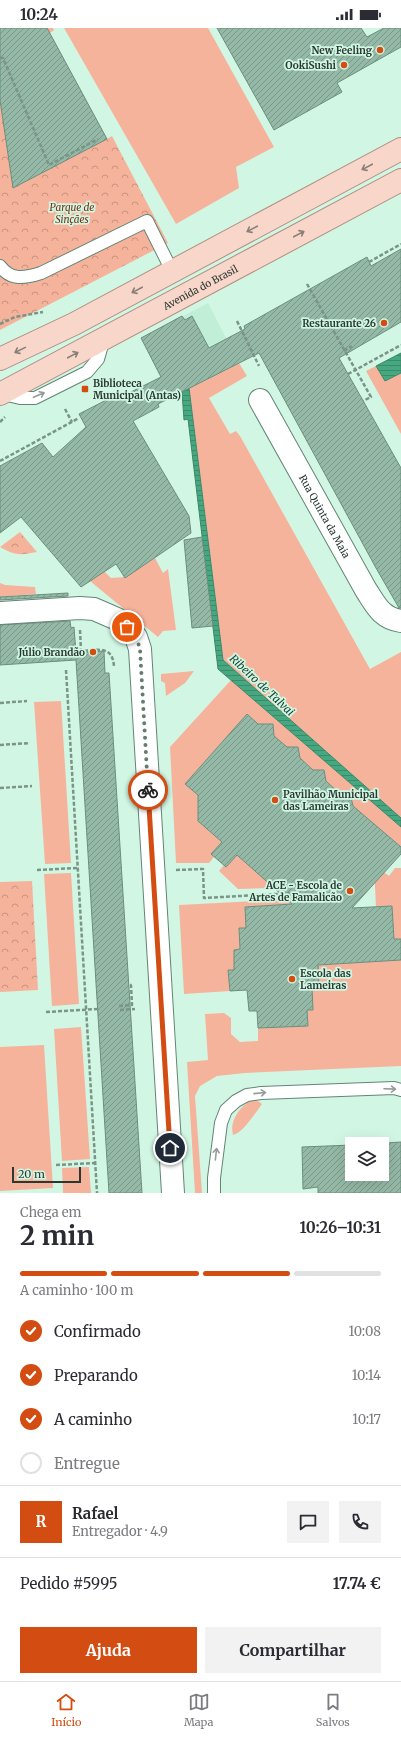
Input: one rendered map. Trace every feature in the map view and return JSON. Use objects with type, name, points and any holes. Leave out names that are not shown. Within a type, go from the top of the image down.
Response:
[{"type":"main road","points":[[0,359],[74,324],[401,149]]},
{"type":"main road","name":"Avenida do Brasil","points":[[1,394],[401,180]]},
{"type":"street","name":"Rua Quinta da Maia","points":[[260,400],[366,590],[380,611],[392,619],[401,621]]},
{"type":"street","points":[[0,613],[80,608],[94,609],[117,619],[127,627],[136,636],[140,649],[173,1193]]},
{"type":"lane","points":[[0,266],[12,277],[26,278],[40,273],[147,222],[172,271]]},
{"type":"lane","points":[[214,1193],[214,1171],[221,1122],[226,1110],[247,1094],[394,1088],[401,1090]]},
{"type":"path","points":[[0,58],[3,58],[49,166],[98,139]]},
{"type":"path","points":[[369,262],[401,244]]},
{"type":"path","points":[[307,284],[371,397],[363,401]]},
{"type":"path","points":[[237,322],[259,366]]},
{"type":"path","points":[[348,374],[401,345]]},
{"type":"path","points":[[344,351],[352,346]]},
{"type":"path","points":[[65,409],[72,422]]},
{"type":"path","points":[[0,461],[79,418]]},
{"type":"path","points":[[80,624],[81,651],[104,650],[110,653],[113,658],[114,667]]},
{"type":"path","points":[[66,670],[97,1193]]},
{"type":"path","points":[[0,703],[27,701]]},
{"type":"path","points":[[0,745],[30,744]]},
{"type":"path","points":[[0,788],[32,786]]},
{"type":"path","points":[[37,870],[77,868]]},
{"type":"path","points":[[177,870],[203,869],[204,898],[294,893]]},
{"type":"path","points":[[119,1006],[132,1005],[131,984],[133,984]]},
{"type":"path","points":[[46,1012],[98,1009]]},
{"type":"path","points":[[120,1010],[135,1009]]},
{"type":"path","points":[[56,1165],[95,1163]]},
{"type":"shaded area","points":[[208,303],[239,363],[172,397],[141,338]]},
{"type":"shaded area","points":[[401,353],[401,373],[385,381],[376,366]]},
{"type":"shaded area","points":[[189,388],[223,660],[401,818],[401,827],[218,669],[188,419],[184,420],[182,392]]},
{"type":"green space","name":"Parque de Sinçães","points":[[0,28],[53,28],[54,30],[50,33],[107,139],[112,136],[168,243],[0,330]]},
{"type":"green space","points":[[64,28],[208,28],[274,147],[236,167],[239,188],[176,224]]},
{"type":"green space","points":[[239,363],[247,376],[209,398],[230,434],[236,431],[240,436],[370,669],[401,652],[401,818],[223,660],[189,388]]},
{"type":"green space","points":[[376,366],[385,381],[401,373],[401,434],[366,371]]},
{"type":"green space","points":[[20,532],[37,552],[18,554],[0,547]]},
{"type":"green space","points":[[155,558],[163,573],[168,569],[176,630],[163,631],[158,637],[90,581],[104,571],[111,578],[125,577]]},
{"type":"green space","points":[[0,583],[5,585],[35,587],[36,594],[0,597]]},
{"type":"green space","points":[[194,671],[185,683],[166,696],[165,683],[161,681],[161,674]]},
{"type":"green space","points":[[231,680],[401,827],[401,847],[351,805],[350,793],[339,793],[326,781],[324,770],[313,770],[300,758],[298,747],[287,747],[274,736],[273,724],[259,725],[247,714],[185,784],[198,795],[198,821],[222,842],[211,854],[214,857],[209,863],[176,863],[170,747]]},
{"type":"green space","points":[[61,701],[71,863],[45,864],[34,702]]},
{"type":"green space","points":[[237,855],[299,887],[238,889],[219,871],[224,865],[226,867]]},
{"type":"green space","points":[[367,859],[389,876],[395,868],[401,868],[401,939],[394,939],[392,906],[376,907],[374,867]]},
{"type":"green space","points":[[71,873],[79,1004],[52,1006],[44,874]]},
{"type":"green space","points":[[32,881],[38,990],[0,992],[0,882]]},
{"type":"green space","points":[[292,899],[292,904],[245,907],[246,928],[239,928],[240,949],[234,950],[234,970],[228,970],[230,991],[184,994],[179,905]]},
{"type":"green space","points":[[401,960],[401,1066],[245,1073],[217,1076],[200,1086],[195,1096],[202,1193],[195,1193],[187,1062],[208,1060],[205,1014],[224,1013],[231,1018],[231,1034],[240,1042],[258,1041],[258,1028],[308,1025],[307,1010],[313,1010],[312,987],[318,965]]},
{"type":"green space","points":[[81,1027],[90,1159],[62,1161],[54,1029]]},
{"type":"green space","points":[[44,1045],[53,1188],[0,1191],[0,1047]]},
{"type":"green space","points":[[255,1099],[262,1104],[245,1127],[237,1134],[233,1135],[232,1129],[237,1113],[250,1101]]},
{"type":"green space","points":[[89,1167],[91,1193],[63,1193],[62,1168]]},
{"type":"building","points":[[0,28],[47,28],[107,139],[13,188],[0,100]]},
{"type":"building","points":[[217,28],[361,28],[367,37],[384,28],[401,28],[401,47],[337,83],[342,92],[274,130]]},
{"type":"building","points":[[401,249],[401,322],[339,358],[401,468],[401,608],[399,608],[376,568],[259,353],[158,404],[159,407],[133,421],[189,516],[191,533],[125,578],[116,564],[81,587],[21,517],[0,533],[0,466],[42,443],[53,457],[86,427],[79,414],[118,394],[119,398],[161,377],[141,338],[182,316],[185,320],[192,316],[209,348],[245,329],[244,326],[367,257],[371,266]]},
{"type":"building","points":[[202,537],[213,626],[192,628],[184,540]]},
{"type":"building","points":[[68,593],[68,596],[0,600],[0,597]]},
{"type":"building","points":[[70,621],[71,628],[74,627],[76,653],[104,651],[105,673],[109,673],[142,1193],[109,1193],[76,660],[0,665],[0,625]]},
{"type":"building","points":[[247,714],[258,724],[273,724],[274,736],[287,747],[298,747],[300,758],[313,770],[324,770],[326,781],[339,793],[350,793],[353,806],[401,847],[401,854],[352,908],[392,906],[394,939],[401,939],[401,960],[318,965],[319,987],[312,987],[313,1010],[307,1010],[308,1026],[258,1028],[257,1011],[249,1011],[247,990],[230,991],[228,970],[234,970],[234,950],[240,949],[239,928],[246,928],[245,907],[292,904],[237,855],[226,867],[211,854],[222,842],[198,821],[198,795],[185,784]]},
{"type":"building","points":[[401,1142],[401,1193],[318,1193],[318,1187],[303,1189],[302,1147],[345,1145],[345,1181],[389,1181],[389,1143]]},
{"type":"way so far","points":[[127,627],[136,636],[140,649],[148,790]]},
{"type":"place","name":"New Feeling","points":[[380,50]]},
{"type":"place","name":"OokiSushi","points":[[344,65]]},
{"type":"place","name":"Restaurante 26","points":[[384,323]]},
{"type":"place","name":"Biblioteca Municipal (Antas)","points":[[85,389]]},
{"type":"place","name":"Júlio Brandão","points":[[93,652]]},
{"type":"place","name":"Pavilhão Municipal das Lameiras","points":[[275,800]]},
{"type":"place","name":"ACE - Escola de Artes de Famalicão","points":[[350,891]]},
{"type":"place","name":"Escola das Lameiras","points":[[292,979]]},
{"type":"route","points":[[148,790],[170,1148]]},
{"type":"water label","name":"Ribeiro de Talvai","points":[[262,685]]}]
